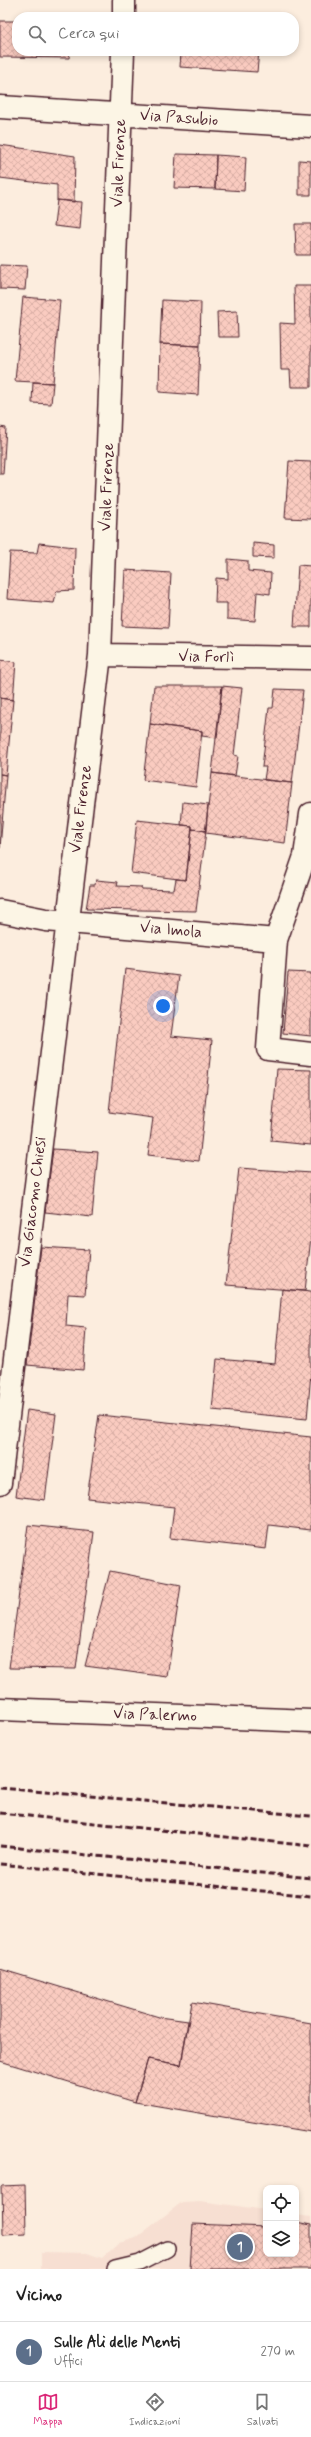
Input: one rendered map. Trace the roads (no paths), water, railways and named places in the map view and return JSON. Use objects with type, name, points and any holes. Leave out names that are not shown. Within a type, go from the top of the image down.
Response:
[{"type":"street","points":[[124,0],[124,12]]},
{"type":"street","name":"Viale Firenze","points":[[67,921],[100,655],[122,56]]},
{"type":"street","name":"Via Pasubio","points":[[0,107],[311,126]]},
{"type":"street","name":"Via Forlì","points":[[100,655],[311,658]]},
{"type":"street","points":[[311,814],[305,856],[276,940],[268,1049],[311,1054]]},
{"type":"street","name":"Via Imola","points":[[0,911],[46,920],[276,940]]},
{"type":"street","name":"Via Giacomo Chiesi","points":[[0,1483],[67,921]]},
{"type":"street","name":"Via Palermo","points":[[0,1709],[311,1721]]},
{"type":"lane","points":[[115,2269],[140,2263],[167,2249]]},
{"type":"railway","points":[[0,1788],[311,1816]]},
{"type":"railway","points":[[0,1813],[311,1846]]},
{"type":"railway","points":[[0,1846],[311,1878]]},
{"type":"railway","points":[[0,1864],[311,1896]]},
{"type":"place","name":"Sulle Ali delle Menti","points":[[240,2247]]}]
